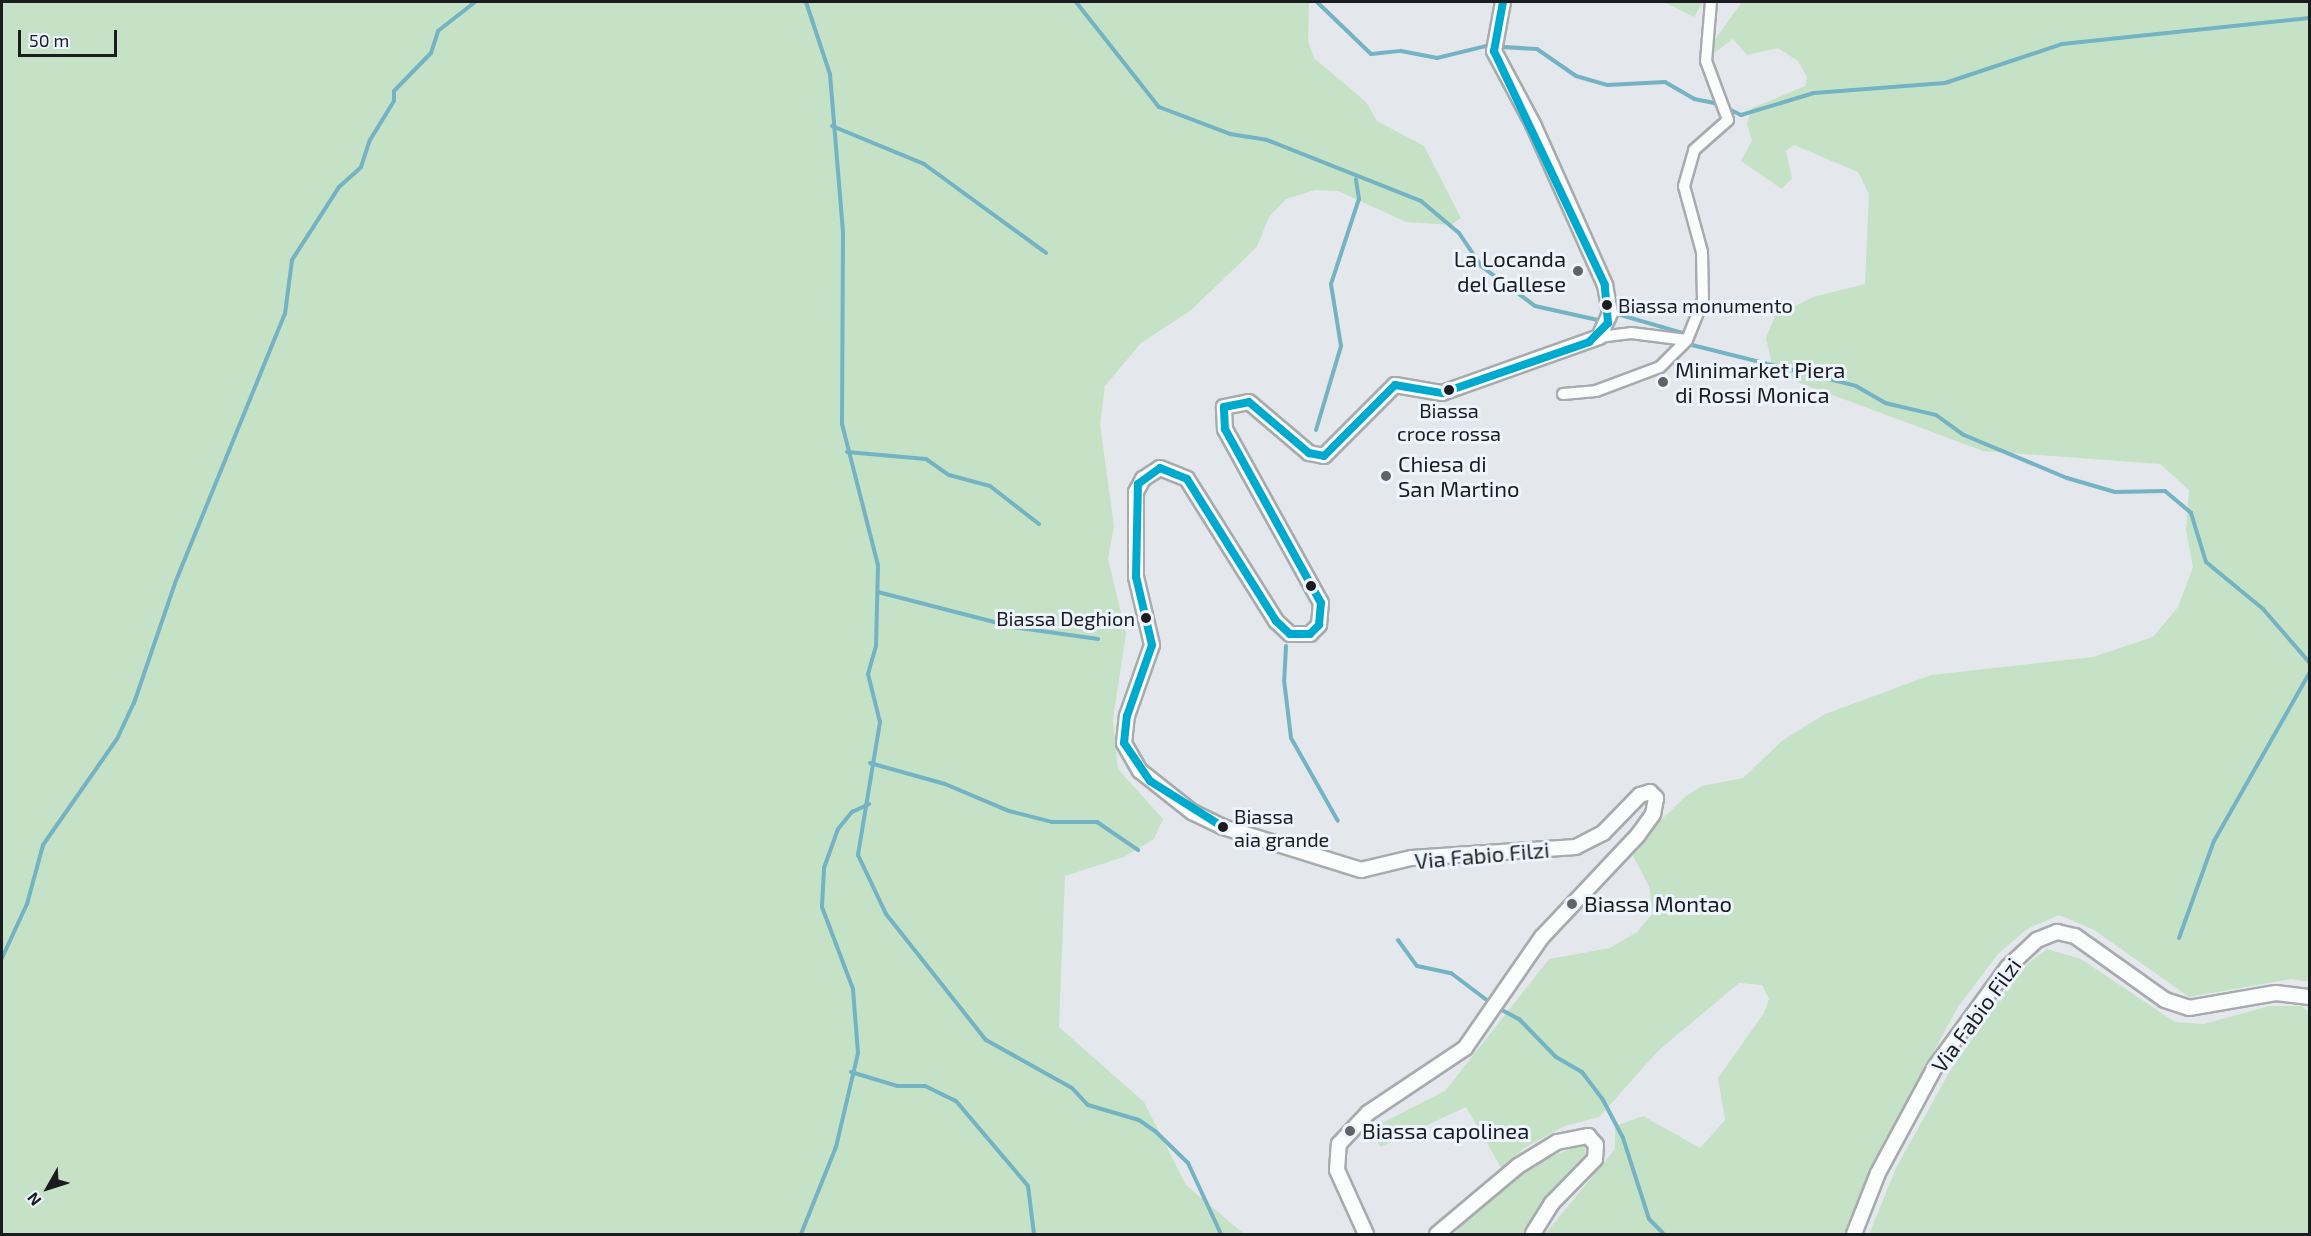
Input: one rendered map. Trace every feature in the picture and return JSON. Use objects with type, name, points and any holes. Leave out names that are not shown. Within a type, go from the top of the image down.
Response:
[{"type":"street","points":[[1503,2],[1494,51],[1534,126],[1605,285],[1609,318],[1599,337]]},
{"type":"street","points":[[1563,394],[1596,391],[1650,373],[1687,340],[1704,291],[1702,252],[1684,174],[1701,142],[1728,120],[1708,76],[1705,47],[1712,2]]},
{"type":"street","points":[[1599,337],[1631,333],[1687,340]]},
{"type":"street","name":"Via Fabio Filzi","points":[[1366,1234],[1337,1170],[1340,1144],[1368,1113],[1465,1048],[1542,937],[1638,835],[1653,814],[1656,798],[1650,792],[1640,795],[1603,833],[1576,847],[1411,858],[1361,870],[1223,827],[1192,812],[1140,771],[1124,743],[1127,716],[1152,645],[1136,577],[1136,492],[1143,478],[1160,468],[1187,479],[1276,621],[1290,634],[1310,634],[1319,625],[1321,603],[1225,429],[1224,407],[1249,402],[1309,453],[1324,456],[1395,385],[1442,393],[1599,337]]},
{"type":"street","name":"Via Fabio Filzi","points":[[1854,1234],[1878,1173],[1935,1067],[2008,967],[2037,940],[2057,932],[2075,936],[2165,1000],[2189,1008],[2276,993],[2310,997]]},
{"type":"street","points":[[1437,1234],[1518,1166],[1557,1142],[1588,1136],[1596,1145],[1595,1159],[1552,1203],[1533,1234]]},
{"type":"green space","points":[[2,2],[1309,2],[1308,41],[1314,58],[1366,102],[1377,121],[1424,146],[1461,218],[1451,225],[1406,222],[1338,191],[1315,190],[1286,199],[1269,217],[1257,247],[1190,311],[1141,343],[1105,386],[1100,424],[1114,526],[1108,559],[1126,633],[1113,720],[1118,769],[1163,819],[1154,839],[1124,857],[1065,876],[1059,1027],[1144,1102],[1186,1185],[1244,1234],[2,1234]]},
{"type":"green space","points":[[1664,2],[1703,2],[1694,17]]},
{"type":"green space","points":[[1742,2],[2309,2],[2309,982],[2291,979],[2189,997],[2094,930],[2059,915],[2027,929],[1998,954],[1958,1007],[1902,1110],[1847,1234],[1545,1234],[1615,1149],[1615,1126],[1643,1116],[1700,1148],[1725,1120],[1718,1078],[1764,1013],[1769,999],[1762,985],[1739,983],[1659,1050],[1599,1117],[1565,1126],[1524,1148],[1502,1169],[1466,1107],[1380,1147],[1376,1138],[1380,1124],[1445,1091],[1549,959],[1610,948],[1637,932],[1653,913],[1649,886],[1633,856],[1650,831],[1686,796],[1702,786],[1743,778],[1783,740],[1825,714],[1931,675],[2093,657],[2153,637],[2178,607],[2193,567],[2186,530],[2189,490],[2160,464],[1983,451],[1787,378],[1772,365],[1766,338],[1775,316],[1813,297],[1865,284],[1869,194],[1858,172],[1794,145],[1786,151],[1792,178],[1782,189],[1741,161],[1752,141],[1747,124],[1752,108],[1805,86],[1807,77],[1798,61],[1778,48],[1747,55],[1733,39],[1713,54],[1710,46]]},
{"type":"green space","points":[[2047,949],[2081,959],[2175,1022],[2204,1024],[2269,1006],[2301,1006],[2309,1012],[2309,1234],[1869,1234],[1897,1166],[1951,1069],[2021,969]]},
{"type":"green space","points":[[1584,1144],[1586,1156],[1548,1195],[1523,1234],[1454,1234],[1482,1204],[1544,1159]]},
{"type":"waterway","points":[[2,958],[27,904],[43,845],[117,739],[134,703],[175,583],[285,314],[292,260],[339,187],[361,167],[370,140],[394,101],[394,91],[431,53],[438,31],[475,2]]},
{"type":"waterway","points":[[806,2],[830,74],[843,233],[842,424],[878,565],[876,646],[868,674],[880,722],[858,855],[886,914],[986,1040],[1072,1088],[1088,1105],[1139,1120],[1155,1131],[1188,1163],[1221,1234]]},
{"type":"waterway","points":[[1076,2],[1159,107],[1230,134],[1267,140],[1421,201],[1459,233],[1481,266],[1535,306],[1602,321]]},
{"type":"waterway","points":[[1317,2],[1371,54],[1401,51],[1437,58],[1486,46],[1537,49],[1576,76],[1607,85],[1665,82],[1694,99],[1720,104]]},
{"type":"waterway","points":[[1727,108],[1741,115],[1814,93],[1945,83],[2062,44],[2310,18]]},
{"type":"waterway","points":[[832,126],[924,164],[1046,253]]},
{"type":"waterway","points":[[1316,430],[1341,346],[1331,284],[1359,199],[1356,179]]},
{"type":"waterway","points":[[1617,314],[1683,333]]},
{"type":"waterway","points":[[1692,345],[1856,386],[1885,403],[1936,415],[1964,435],[2067,478],[2115,492],[2165,491],[2191,513],[2206,562],[2263,609],[2310,663]]},
{"type":"waterway","points":[[847,452],[926,459],[949,475],[990,486],[1039,524]]},
{"type":"waterway","points":[[878,592],[1013,627],[1098,639]]},
{"type":"waterway","points":[[1286,646],[1284,680],[1291,738],[1338,821]]},
{"type":"waterway","points":[[2179,938],[2214,841],[2310,672]]},
{"type":"waterway","points":[[870,763],[945,784],[1009,811],[1052,822],[1097,822],[1138,850]]},
{"type":"waterway","points":[[801,1234],[836,1147],[858,1053],[853,989],[822,907],[824,868],[838,829],[852,812],[869,804]]},
{"type":"waterway","points":[[1398,940],[1417,966],[1451,973],[1492,1004]]},
{"type":"waterway","points":[[1498,1008],[1519,1019],[1556,1057],[1582,1072],[1603,1100],[1623,1138],[1649,1219],[1664,1234]]},
{"type":"waterway","points":[[851,1072],[897,1086],[925,1086],[956,1101],[1028,1186],[1034,1234]]},
{"type":"transit line","points":[[1223,827],[1150,781],[1124,743],[1127,716],[1152,645],[1136,577],[1138,484],[1160,468],[1187,479],[1276,621],[1290,634],[1310,634],[1319,625],[1321,603],[1225,429],[1224,407],[1249,402],[1309,453],[1324,456],[1395,385],[1442,393],[1589,342],[1608,323],[1605,285],[1494,51],[1503,2]]},
{"type":"place","name":"La Locanda del Gallese","points":[[1578,271]]},
{"type":"place","name":"Biassa monumento","points":[[1607,305]]},
{"type":"place","name":"Minimarket Piera di Rossi Monica","points":[[1663,382]]},
{"type":"place","name":"Biassa croce rossa","points":[[1449,390]]},
{"type":"place","name":"Chiesa di San Martino","points":[[1386,476]]},
{"type":"place","name":"Biassa Deghion","points":[[1146,618]]},
{"type":"place","name":"Biassa aia grande","points":[[1223,827]]},
{"type":"place","name":"Biassa Montao","points":[[1572,904]]},
{"type":"place","name":"Biassa capolinea","points":[[1350,1131]]}]
